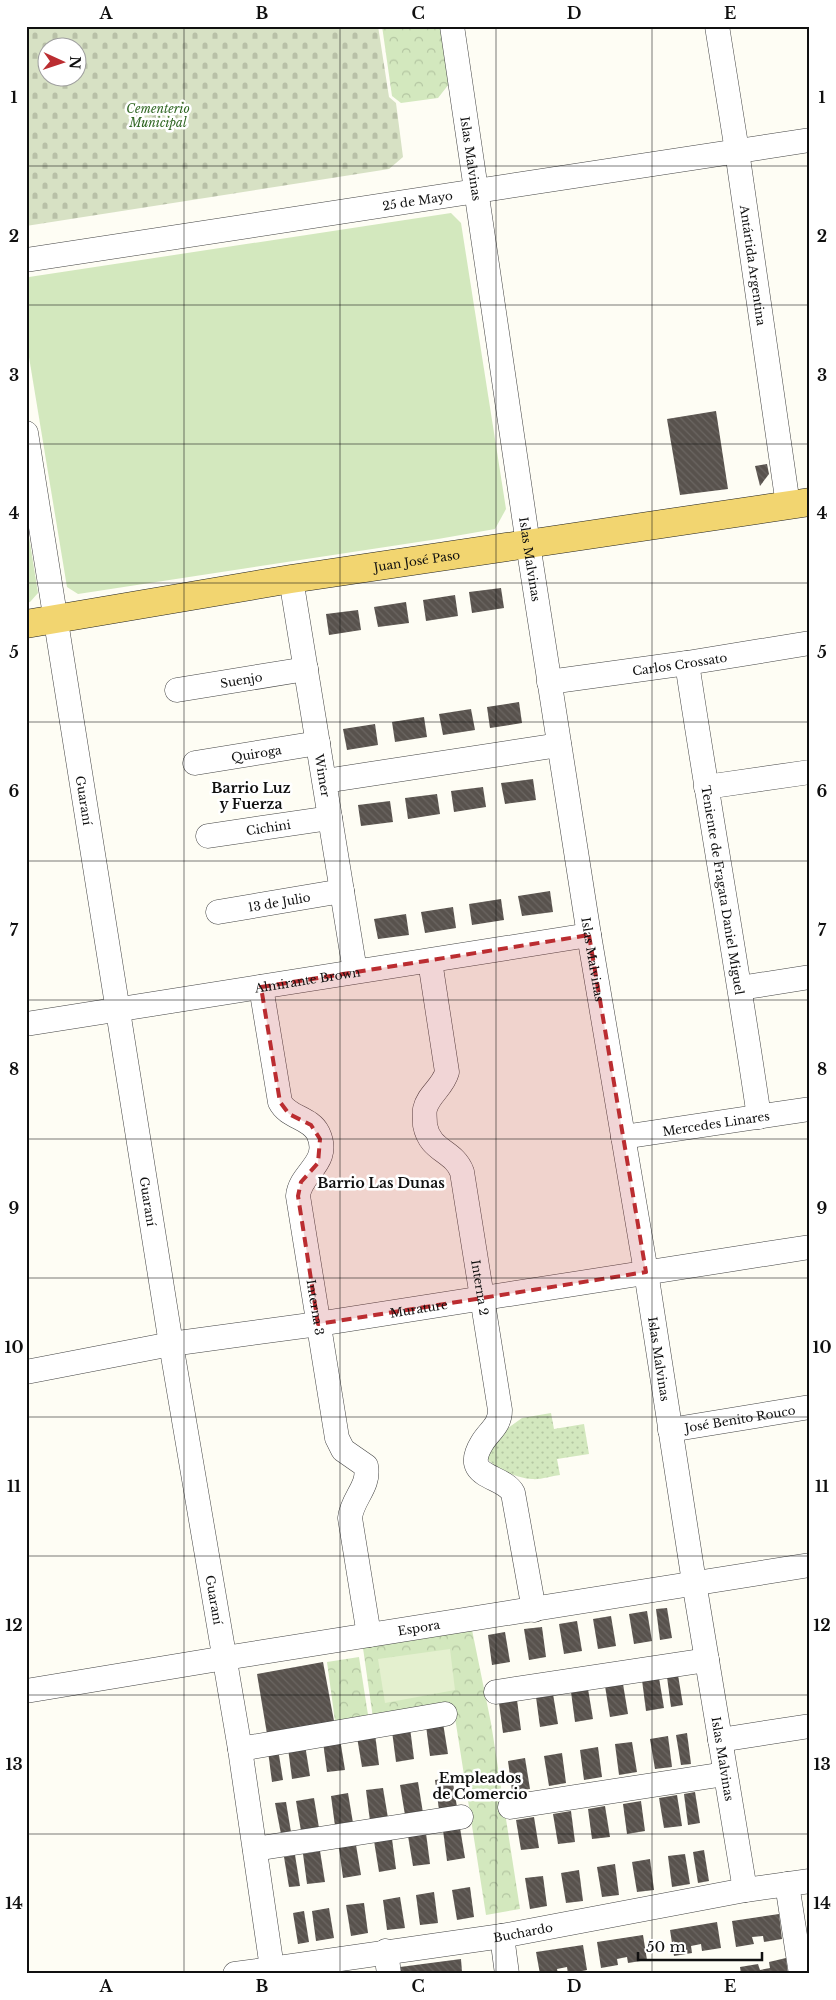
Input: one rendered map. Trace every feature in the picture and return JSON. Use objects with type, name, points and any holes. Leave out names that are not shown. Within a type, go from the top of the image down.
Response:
[{"type":"main road","name":"Juan José Paso","points":[[26,624],[291,579],[799,503]]},
{"type":"street","name":"Islas Malvinas","points":[[452,26],[549,682],[745,1890]]},
{"type":"street","name":"Antártida Argentina","points":[[717,26],[799,503]]},
{"type":"street","name":"25 de Mayo","points":[[26,260],[476,193],[810,140]]},
{"type":"street","name":"Guaraní","points":[[26,433],[171,1344],[240,1749],[272,1968]]},
{"type":"street","name":"Wimer","points":[[291,579],[355,971]]},
{"type":"street","name":"Carlos Crossato","points":[[549,682],[688,663],[810,643]]},
{"type":"street","name":"Teniente de Fragata Daniel Miguel","points":[[688,663],[759,1117]]},
{"type":"street","name":"Suenjo","points":[[177,690],[306,669]]},
{"type":"street","name":"Quiroga","points":[[195,763],[318,743]]},
{"type":"street","points":[[325,781],[559,745]]},
{"type":"street","points":[[706,787],[810,772]]},
{"type":"street","name":"Cichini","points":[[208,836],[330,818]]},
{"type":"street","name":"13 de Julio","points":[[218,912],[342,891]]},
{"type":"street","name":"Almirante Brown","points":[[26,1024],[589,935]]},
{"type":"street","name":"Interna 2","points":[[430,961],[447,1072],[441,1085],[427,1102],[424,1110],[425,1124],[428,1137],[434,1144],[453,1157],[459,1164],[462,1172],[500,1418],[498,1424],[480,1446],[477,1464],[480,1470],[488,1477],[506,1484],[513,1493],[534,1610]]},
{"type":"street","points":[[740,988],[810,977]]},
{"type":"street","name":"Interna 3","points":[[261,987],[280,1102],[284,1110],[289,1114],[311,1125],[316,1130],[320,1139],[321,1152],[318,1163],[301,1182],[298,1196],[337,1438],[343,1450],[366,1466],[368,1476],[364,1488],[351,1509],[350,1518],[368,1635]]},
{"type":"street","name":"Mercedes Linares","points":[[623,1137],[810,1109]]},
{"type":"street","name":"Murature","points":[[26,1372],[171,1344],[318,1324],[810,1247]]},
{"type":"street","name":"José Benito Rouco","points":[[670,1430],[810,1407]]},
{"type":"street","name":"Espora","points":[[26,1691],[534,1610],[694,1582],[810,1565]]},
{"type":"street","points":[[496,1692],[707,1660]]},
{"type":"street","points":[[240,1749],[445,1714]]},
{"type":"street","points":[[720,1740],[810,1726]]},
{"type":"street","points":[[510,1807],[725,1774]]},
{"type":"street","points":[[255,1849],[461,1817]]},
{"type":"street","points":[[798,1882],[801,1974]]},
{"type":"street","name":"Buchardo","points":[[235,1974],[272,1968],[388,1962],[502,1936],[745,1890],[798,1882]]},
{"type":"street","points":[[502,1936],[507,1974]]},
{"type":"highlighted area","points":[[589,935],[646,1272],[318,1324],[298,1196],[301,1182],[318,1163],[320,1139],[311,1125],[289,1114],[280,1102],[261,987]]},
{"type":"green space","name":"Cementerio Municipal","points":[[26,26],[378,26],[389,97],[396,103],[403,157],[389,169],[26,226]]},
{"type":"green space","points":[[382,26],[441,26],[449,84],[438,98],[401,103],[392,96]]},
{"type":"green space","points":[[451,213],[461,223],[506,509],[495,529],[78,594],[67,587],[26,339],[26,281],[29,277]]},
{"type":"green space","points":[[26,518],[38,593],[30,602],[26,603]]},
{"type":"green space","points":[[551,1413],[554,1429],[584,1424],[589,1454],[557,1459],[560,1475],[535,1479],[520,1477],[501,1469],[486,1457],[497,1436],[522,1418]]},
{"type":"green space","points":[[472,1630],[491,1723],[520,1909],[486,1915],[453,1705],[373,1718],[363,1648]]},
{"type":"green space","points":[[450,1649],[455,1690],[385,1703],[378,1659]]},
{"type":"green space","points":[[359,1657],[368,1715],[335,1721],[327,1662]]},
{"type":"building","points":[[716,411],[728,489],[680,495],[667,419]]},
{"type":"building","points":[[767,464],[769,474],[760,486],[755,466]]},
{"type":"building","points":[[501,588],[504,608],[472,613],[469,592]]},
{"type":"building","points":[[455,595],[458,616],[426,621],[423,600]]},
{"type":"building","points":[[406,602],[409,623],[378,627],[374,607]]},
{"type":"building","points":[[358,610],[361,630],[329,635],[326,614]]},
{"type":"building","points":[[519,702],[522,723],[490,728],[487,707]]},
{"type":"building","points":[[471,709],[475,730],[443,735],[439,714]]},
{"type":"building","points":[[424,717],[427,737],[395,742],[392,722]]},
{"type":"building","points":[[375,724],[378,745],[347,750],[343,729]]},
{"type":"building","points":[[533,779],[536,800],[505,804],[501,783]]},
{"type":"building","points":[[483,787],[486,807],[454,812],[451,791]]},
{"type":"building","points":[[437,794],[440,814],[408,819],[405,798]]},
{"type":"building","points":[[390,801],[393,822],[361,826],[358,805]]},
{"type":"building","points":[[550,891],[553,912],[522,916],[518,896]]},
{"type":"building","points":[[501,899],[504,920],[472,925],[469,904]]},
{"type":"building","points":[[453,907],[456,928],[425,933],[421,912]]},
{"type":"building","points":[[406,914],[409,935],[378,939],[374,919]]},
{"type":"building","points":[[667,1608],[672,1638],[660,1640],[656,1609]]},
{"type":"building","points":[[647,1611],[652,1641],[634,1644],[629,1614]]},
{"type":"building","points":[[611,1616],[616,1646],[598,1649],[593,1619]]},
{"type":"building","points":[[577,1621],[582,1651],[564,1654],[559,1624]]},
{"type":"building","points":[[542,1627],[546,1657],[529,1660],[524,1629]]},
{"type":"building","points":[[505,1632],[510,1662],[492,1665],[488,1635]]},
{"type":"building","points":[[323,1662],[334,1721],[267,1734],[257,1674]]},
{"type":"building","points":[[678,1675],[683,1705],[671,1707],[667,1677]]},
{"type":"building","points":[[659,1678],[664,1708],[646,1711],[642,1680]]},
{"type":"building","points":[[623,1684],[628,1714],[610,1717],[605,1686]]},
{"type":"building","points":[[588,1689],[593,1719],[575,1722],[571,1692]]},
{"type":"building","points":[[553,1694],[558,1724],[540,1727],[536,1697]]},
{"type":"building","points":[[517,1700],[521,1730],[503,1733],[499,1703]]},
{"type":"building","points":[[443,1723],[448,1754],[430,1756],[426,1726]]},
{"type":"building","points":[[410,1728],[414,1759],[396,1762],[392,1731]]},
{"type":"building","points":[[687,1733],[691,1764],[681,1765],[676,1735]]},
{"type":"building","points":[[375,1734],[379,1765],[362,1767],[357,1737]]},
{"type":"building","points":[[668,1736],[672,1767],[655,1769],[650,1739]]},
{"type":"building","points":[[340,1739],[345,1770],[327,1772],[323,1742]]},
{"type":"building","points":[[632,1742],[637,1772],[619,1775],[615,1744]]},
{"type":"building","points":[[305,1745],[310,1776],[292,1779],[288,1748]]},
{"type":"building","points":[[598,1747],[602,1777],[584,1780],[580,1750]]},
{"type":"building","points":[[278,1749],[283,1780],[272,1782],[268,1751]]},
{"type":"building","points":[[562,1753],[566,1783],[549,1786],[544,1756]]},
{"type":"building","points":[[525,1758],[530,1789],[512,1791],[508,1761]]},
{"type":"building","points":[[452,1777],[457,1807],[439,1810],[435,1780]]},
{"type":"building","points":[[418,1782],[423,1813],[405,1815],[400,1785]]},
{"type":"building","points":[[383,1788],[388,1818],[370,1821],[366,1790]]},
{"type":"building","points":[[695,1792],[700,1823],[688,1825],[684,1794]]},
{"type":"building","points":[[348,1793],[353,1823],[335,1826],[331,1796]]},
{"type":"building","points":[[677,1795],[682,1826],[664,1828],[659,1798]]},
{"type":"building","points":[[314,1798],[319,1828],[301,1831],[296,1801]]},
{"type":"building","points":[[641,1801],[645,1831],[627,1834],[623,1804]]},
{"type":"building","points":[[286,1802],[291,1832],[281,1834],[275,1803]]},
{"type":"building","points":[[605,1806],[610,1837],[592,1839],[588,1809]]},
{"type":"building","points":[[571,1811],[575,1842],[558,1844],[553,1814]]},
{"type":"building","points":[[534,1817],[539,1848],[521,1850],[516,1820]]},
{"type":"building","points":[[460,1828],[465,1858],[447,1861],[443,1830]]},
{"type":"building","points":[[426,1833],[430,1864],[413,1866],[408,1836]]},
{"type":"building","points":[[392,1839],[396,1869],[379,1872],[374,1841]]},
{"type":"building","points":[[356,1845],[361,1875],[343,1878],[339,1848]]},
{"type":"building","points":[[704,1850],[709,1881],[698,1883],[693,1852]]},
{"type":"building","points":[[320,1851],[325,1882],[307,1884],[303,1854]]},
{"type":"building","points":[[685,1854],[690,1884],[672,1887],[668,1856]]},
{"type":"building","points":[[295,1855],[300,1886],[289,1887],[284,1857]]},
{"type":"building","points":[[650,1859],[654,1890],[637,1892],[632,1862]]},
{"type":"building","points":[[615,1864],[619,1895],[602,1897],[597,1867]]},
{"type":"building","points":[[579,1870],[583,1901],[566,1903],[561,1873]]},
{"type":"building","points":[[543,1876],[547,1906],[530,1909],[525,1878]]},
{"type":"building","points":[[470,1887],[474,1917],[457,1920],[452,1890]]},
{"type":"building","points":[[434,1892],[438,1923],[420,1925],[416,1895]]},
{"type":"building","points":[[400,1897],[405,1928],[387,1930],[383,1900]]},
{"type":"building","points":[[364,1903],[368,1933],[351,1936],[346,1905]]},
{"type":"building","points":[[329,1908],[334,1938],[316,1941],[312,1911]]},
{"type":"building","points":[[304,1911],[309,1942],[298,1944],[293,1913]]},
{"type":"building","points":[[779,1914],[782,1939],[764,1942],[763,1936],[752,1937],[754,1944],[736,1947],[732,1921]]},
{"type":"building","points":[[717,1922],[721,1948],[702,1951],[701,1944],[691,1946],[692,1953],[674,1956],[670,1930]]},
{"type":"building","points":[[643,1935],[647,1960],[628,1963],[627,1957],[617,1959],[618,1965],[601,1968],[597,1942]]},
{"type":"building","points":[[583,1945],[587,1970],[568,1974],[567,1967],[557,1969],[558,1974],[540,1974],[536,1952]]},
{"type":"building","points":[[786,1958],[788,1974],[741,1974],[740,1967],[758,1964],[760,1970],[770,1968],[769,1962]]},
{"type":"building","points":[[461,1959],[462,1972],[460,1974],[400,1974],[400,1967]]},
{"type":"district","name":"Barrio Luz y Fuerza","points":[[251,796]]},
{"type":"district","name":"Barrio Las Dunas","points":[[381,1183]]},
{"type":"district","name":"Empleados de Comercio","points":[[480,1786]]}]
